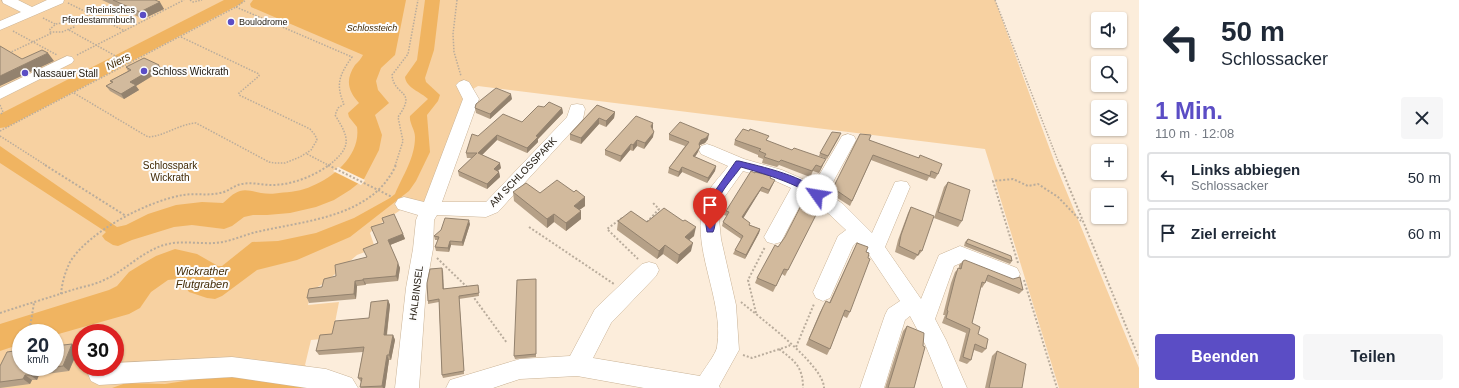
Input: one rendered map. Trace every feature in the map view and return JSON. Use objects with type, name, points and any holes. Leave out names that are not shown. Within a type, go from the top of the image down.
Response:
[{"type":"street","points":[[8,0],[26,9]]},
{"type":"street","points":[[0,26],[26,9],[58,0]]},
{"type":"street","points":[[0,94],[67,60]]},
{"type":"street","name":"HALBINSEL","points":[[407,388],[416,288],[423,249],[425,220],[411,204],[471,99],[464,84]]},
{"type":"street","name":"AM SCHLOSSPARK","points":[[411,204],[486,210],[492,207],[575,119],[578,109]]},
{"type":"street","points":[[774,237],[798,192],[811,191],[848,140]]},
{"type":"street","points":[[707,150],[739,164],[776,174],[811,191],[836,209],[875,248],[918,312],[935,340],[954,388]]},
{"type":"street","points":[[458,388],[520,369],[576,366],[657,381],[707,388],[728,350],[726,305],[711,239],[710,219],[714,198],[739,164]]},
{"type":"street","points":[[875,248],[901,187]]},
{"type":"street","points":[[823,292],[845,242],[858,231]]},
{"type":"street","points":[[918,312],[946,261],[960,254],[1018,274]]},
{"type":"street","points":[[576,366],[603,316],[649,270]]},
{"type":"street","points":[[872,388],[896,315],[902,310],[918,312]]},
{"type":"street","points":[[124,373],[232,367],[326,380],[346,388]]},
{"type":"path","points":[[67,60],[184,0]]},
{"type":"path","points":[[190,0],[193,2],[201,0]]},
{"type":"path","points":[[0,131],[130,64],[236,7],[246,0]]},
{"type":"path","points":[[0,313],[104,280],[148,252],[164,245],[182,242],[221,242],[260,231],[311,222],[361,204],[379,191],[390,176],[402,150],[402,135],[398,117],[406,106],[407,101],[406,96],[399,90],[392,80],[392,74],[404,61],[408,54],[418,0]]},
{"type":"path","points":[[456,0],[453,34],[454,52],[464,84]]},
{"type":"path","points":[[995,0],[1082,221],[1139,358]]},
{"type":"path","points":[[71,5],[125,30]]},
{"type":"path","points":[[52,33],[50,29],[56,24],[73,22],[111,5]]},
{"type":"path","points":[[61,294],[62,284],[73,258],[99,235],[126,216],[153,204],[185,195],[221,193],[236,185],[249,183],[274,185],[290,183],[307,178],[328,165],[339,155],[346,144],[344,128],[335,115],[338,108],[344,104],[338,89],[339,78],[352,57],[236,7]]},
{"type":"path","points":[[6,54],[52,33],[62,33],[69,30],[74,27],[73,22]]},
{"type":"path","points":[[69,30],[130,64]]},
{"type":"path","points":[[14,31],[53,52]]},
{"type":"path","points":[[74,93],[148,137],[161,136],[190,123],[196,123],[269,162],[279,163],[287,162],[307,154],[314,146],[317,139],[315,133],[310,129],[239,95],[238,93],[259,76],[259,74],[180,37]]},
{"type":"path","points":[[0,105],[2,112],[0,115]]},
{"type":"path","points":[[0,136],[126,216]]},
{"type":"path","points":[[307,154],[379,191],[411,204]]},
{"type":"path","points":[[1057,388],[1018,274],[993,181],[1013,179],[1028,186],[1038,184],[1058,197],[1082,221]]},
{"type":"path","points":[[646,223],[660,208],[652,202]]},
{"type":"path","points":[[623,218],[607,229],[649,270]]},
{"type":"path","points":[[529,227],[549,239],[627,293]]},
{"type":"path","points":[[756,314],[748,280],[769,240],[774,237]]},
{"type":"path","points":[[423,249],[435,256],[464,282],[507,343]]},
{"type":"path","points":[[796,347],[817,296],[823,292]]},
{"type":"path","points":[[726,305],[739,300],[796,347],[812,365],[824,384],[824,388]]},
{"type":"path","points":[[31,324],[34,302]]},
{"type":"path","points":[[728,350],[752,358],[779,350],[789,346],[791,343]]},
{"type":"path","points":[[68,346],[72,346]]},
{"type":"path","points":[[779,350],[801,368],[803,388]]},
{"type":"green space","name":"Schlosspark Wickrath","points":[[0,0],[995,0],[1056,166],[1139,368],[1139,388],[1059,388],[985,149],[478,86],[468,92],[430,201],[402,209],[374,228],[370,233],[375,248],[357,255],[326,282],[311,291],[308,305],[339,302],[332,338],[311,340],[305,365],[342,388],[0,388]]},
{"type":"water","name":"Schlossteich","points":[[253,0],[406,0],[395,55],[381,68],[376,81],[378,90],[389,103],[375,115],[382,135],[379,150],[364,179],[350,190],[334,200],[316,207],[290,213],[253,215],[244,217],[232,226],[224,229],[192,225],[174,227],[118,246],[105,240],[102,236],[106,232],[0,163],[0,146],[117,227],[126,225],[148,214],[176,205],[202,202],[223,203],[235,193],[243,190],[270,194],[296,191],[308,188],[329,177],[345,163],[355,146],[357,127],[349,117],[348,113],[359,103],[350,90],[349,80],[352,70],[363,55],[251,7],[250,4]]},
{"type":"water","name":"Wickrather Flutgraben","points":[[425,0],[440,0],[434,50],[425,78],[426,82],[440,95],[438,101],[427,115],[430,152],[416,181],[409,191],[350,237],[297,260],[257,270],[222,296],[215,299],[189,292],[181,281],[177,279],[168,280],[151,292],[140,308],[129,314],[94,324],[72,324],[72,330],[64,332],[64,324],[12,324],[12,347],[0,351],[0,324],[109,290],[117,286],[129,272],[156,256],[175,249],[197,254],[218,266],[222,266],[252,242],[278,241],[316,233],[354,218],[390,198],[395,194],[413,152],[415,134],[410,121],[410,116],[428,99],[411,87],[406,81],[405,77],[417,60]]},
{"type":"water","points":[[239,377],[317,388],[112,388],[126,383],[165,384],[197,379]]},
{"type":"pier","points":[[338,167],[365,180],[361,185],[333,171]]},
{"type":"building","points":[[113,0],[155,0],[160,2],[140,12]]},
{"type":"building","points":[[0,46],[22,59],[42,50],[48,53],[0,76]]},
{"type":"building","points":[[144,58],[159,65],[130,82],[136,85],[121,94],[106,86],[113,82],[110,81],[131,70],[126,67]]},
{"type":"building","points":[[496,88],[511,94],[490,114],[475,108],[476,104]]},
{"type":"building","points":[[549,102],[562,108],[527,148],[497,135],[478,153],[500,163],[494,169],[499,172],[487,184],[458,171],[477,153],[466,153],[472,134],[478,136],[503,114],[522,122],[538,106],[544,107]]},
{"type":"building","points":[[597,105],[615,112],[606,121],[599,118],[581,138],[570,134]]},
{"type":"building","points":[[636,116],[653,123],[651,126],[654,132],[645,143],[637,140],[633,145],[631,144],[621,156],[605,150]]},
{"type":"building","points":[[680,122],[709,134],[706,138],[701,140],[699,144],[700,147],[693,156],[716,166],[708,178],[682,167],[679,172],[669,168],[689,142],[669,134]]},
{"type":"building","points":[[743,129],[749,131],[750,129],[769,136],[766,140],[792,150],[794,148],[826,159],[821,167],[816,165],[812,171],[781,160],[779,162],[764,157],[766,154],[759,151],[761,149],[735,140]]},
{"type":"building","points":[[832,132],[841,133],[828,156],[820,153]]},
{"type":"building","points":[[860,134],[871,135],[869,140],[919,158],[920,155],[942,164],[938,174],[931,171],[930,176],[873,155],[852,201],[833,188]]},
{"type":"building","points":[[751,171],[771,176],[770,178],[775,180],[769,190],[762,187],[742,217],[750,223],[749,225],[760,229],[746,255],[735,250],[743,236],[723,222],[729,212],[726,211]]},
{"type":"building","points":[[557,180],[574,192],[576,190],[585,197],[574,206],[581,211],[566,223],[554,214],[547,219],[513,192],[526,183],[540,193]]},
{"type":"building","points":[[948,182],[970,190],[962,221],[938,212]]},
{"type":"building","points":[[807,194],[820,201],[816,208],[819,209],[788,270],[784,269],[776,286],[757,278],[775,245],[778,247],[785,237]]},
{"type":"building","points":[[911,207],[934,216],[922,251],[920,250],[918,255],[899,246],[901,235]]},
{"type":"building","points":[[664,208],[683,221],[685,220],[696,227],[685,237],[693,243],[679,255],[665,245],[659,251],[618,221],[631,211],[647,222]]},
{"type":"building","points":[[394,214],[403,234],[388,240],[398,263],[396,276],[355,281],[354,294],[307,298],[309,289],[322,287],[324,279],[336,276],[335,265],[367,257],[363,249],[378,243],[371,227],[384,223],[382,218]]},
{"type":"building","points":[[445,218],[469,220],[462,242],[450,241],[448,248],[435,247],[439,237],[434,236],[441,230]]},
{"type":"building","points":[[968,239],[1011,256],[1012,261],[966,243]]},
{"type":"building","points":[[857,243],[868,247],[866,252],[869,253],[868,258],[870,259],[850,312],[845,310],[830,349],[809,339],[826,301],[830,303]]},
{"type":"building","points":[[965,260],[1013,279],[1020,277],[1023,290],[988,275],[985,283],[982,282],[972,323],[980,327],[978,334],[988,339],[986,349],[975,344],[971,360],[963,357],[970,329],[946,318],[958,268],[961,269],[963,261]]},
{"type":"building","points":[[442,268],[443,289],[478,285],[479,293],[459,296],[464,371],[442,375],[439,299],[428,301],[427,283],[430,269]]},
{"type":"building","points":[[536,279],[536,354],[514,356],[517,280]]},
{"type":"building","points":[[388,300],[384,335],[393,335],[389,355],[387,355],[382,386],[360,387],[362,378],[358,378],[364,347],[316,351],[320,335],[332,334],[335,321],[369,318],[371,302]]},
{"type":"building","points":[[907,326],[924,333],[923,346],[925,347],[914,388],[888,388]]},
{"type":"building","points":[[72,344],[64,364],[64,345]]},
{"type":"building","points":[[12,351],[12,376],[24,376],[23,379],[0,382],[0,366],[7,352]]},
{"type":"building","points":[[997,351],[1026,364],[1022,388],[989,388]]},
{"type":"waterway","name":"Niers","points":[[0,122],[236,0]]},
{"type":"place","name":"Rheinisches Pferdestammbuch","points":[[143,15]]},
{"type":"place","name":"Boulodrome","points":[[231,22]]},
{"type":"place","name":"Schloss Wickrath","points":[[144,71]]},
{"type":"place","name":"Nassauer Stall","points":[[25,73]]},
{"type":"route","points":[[710,229],[710,219],[714,198],[724,182],[739,164],[776,174],[804,186],[817,195]]}]
